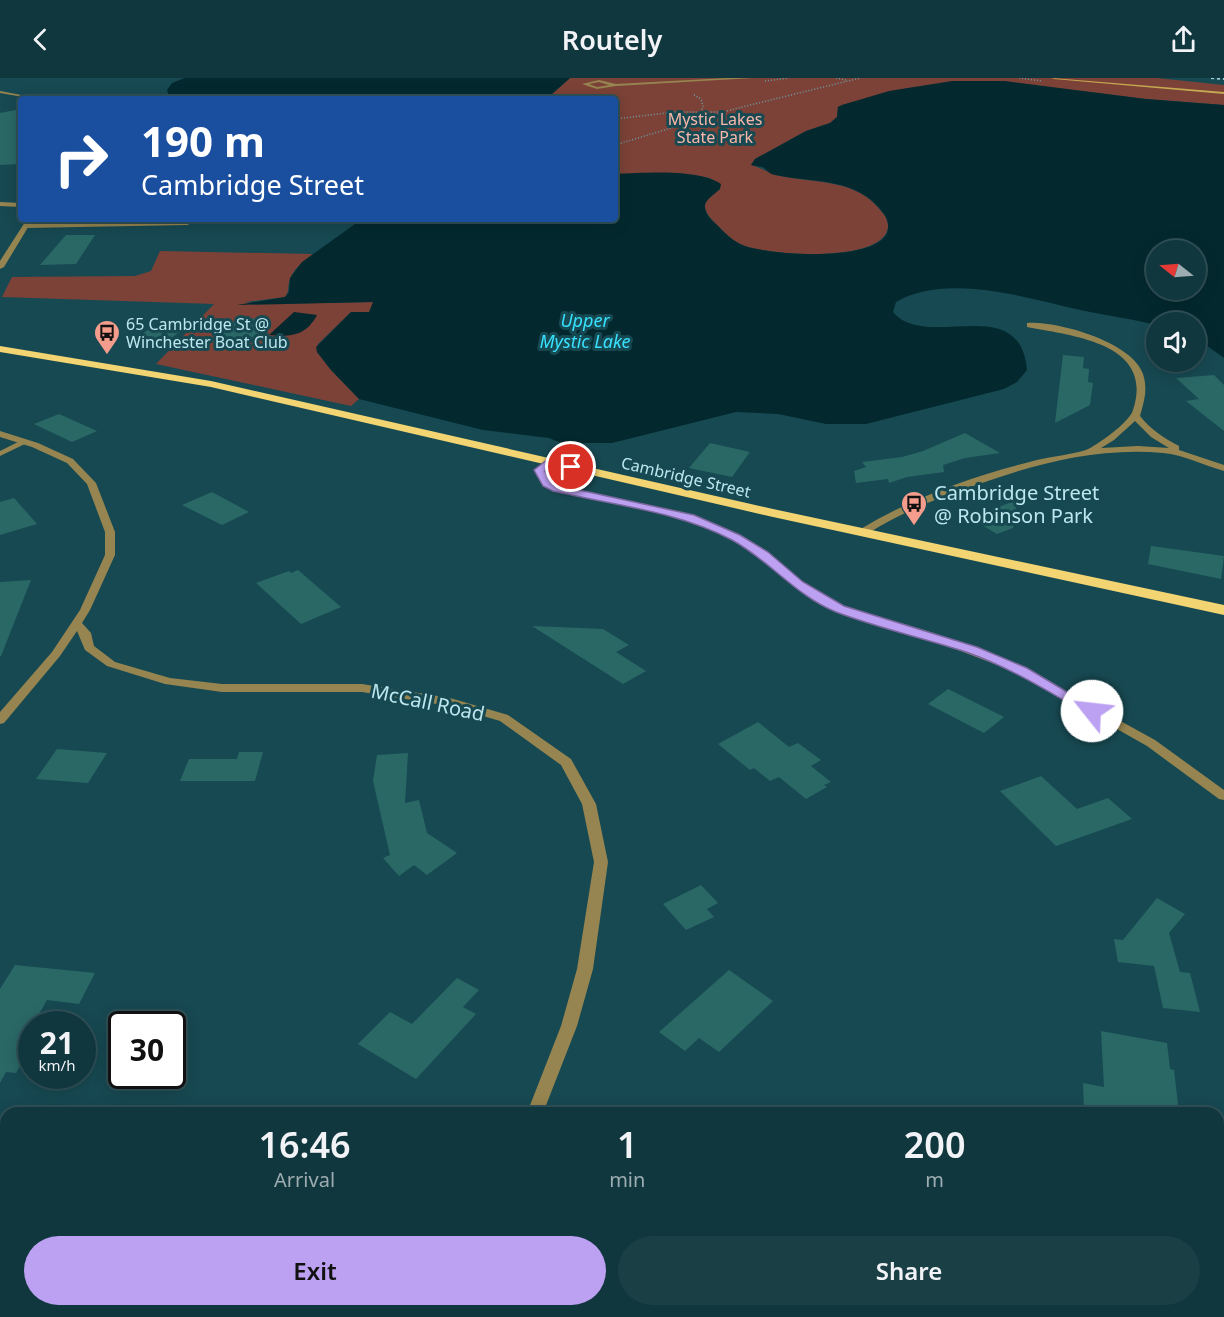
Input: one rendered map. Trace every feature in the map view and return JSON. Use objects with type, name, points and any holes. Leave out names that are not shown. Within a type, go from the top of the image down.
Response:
[{"type":"highway","name":"Cambridge Street","points":[[0,349],[194,381],[548,462],[1224,610]]},
{"type":"main road","points":[[1054,78],[1224,93]]},
{"type":"street","points":[[0,92],[18,96]]},
{"type":"street","points":[[0,204],[18,205]]},
{"type":"street","points":[[0,267],[28,222],[190,222]]},
{"type":"street","points":[[1030,325],[1088,336],[1111,347],[1130,360],[1137,370],[1143,387],[1136,416],[1098,447],[1078,454]]},
{"type":"street","points":[[1136,416],[1143,426],[1157,438],[1187,455],[1224,468]]},
{"type":"street","points":[[0,434],[26,442],[70,461],[91,483],[110,532],[110,555],[76,623],[56,654],[0,720]]},
{"type":"street","points":[[863,532],[899,510],[923,500],[1029,464],[1078,454],[1138,449],[1187,455]]},
{"type":"street","points":[[548,462],[539,470],[547,483],[557,488],[690,517],[736,537],[764,554],[799,584],[839,608],[923,633],[1022,671],[1151,743],[1224,796]]},
{"type":"street","name":"McCall Road","points":[[76,623],[85,633],[89,648],[111,664],[169,681],[222,688],[362,688],[450,702],[504,718],[566,762],[590,804],[601,862],[585,969],[569,1026],[536,1107]]},
{"type":"lane","points":[[616,85],[599,81],[584,84],[597,88],[751,78]]},
{"type":"lane","points":[[0,454],[26,442]]},
{"type":"path","points":[[836,78],[860,78]]},
{"type":"path","points":[[618,144],[724,112],[847,79]]},
{"type":"path","points":[[618,119],[675,112],[724,112]]},
{"type":"green space","name":"Mystic Lakes State Park","points":[[570,78],[1157,78],[1224,85],[1224,105],[1146,99],[998,81],[908,88],[842,105],[838,107],[837,117],[830,123],[806,131],[755,159],[751,165],[776,175],[833,184],[859,192],[871,200],[883,213],[888,228],[879,241],[863,248],[844,252],[798,254],[745,246],[729,236],[712,220],[706,210],[707,201],[720,189],[710,178],[693,175],[618,174],[618,96],[534,96],[552,94]]},
{"type":"green space","points":[[160,251],[313,254],[294,271],[285,297],[245,302],[261,304],[374,302],[370,313],[351,312],[318,344],[317,352],[359,399],[351,406],[156,364],[214,304],[2,297],[12,277],[135,276],[151,271]]},
{"type":"water","points":[[185,78],[570,78],[552,94],[534,96],[169,96],[167,90],[172,83]]},
{"type":"water","name":"Upper Mystic Lake","points":[[952,81],[1005,81],[1146,99],[1224,105],[1224,358],[1206,345],[1206,312],[1146,312],[1146,323],[1015,295],[964,288],[940,289],[917,293],[896,302],[893,312],[908,323],[927,327],[990,327],[1008,333],[1021,346],[1027,370],[1017,382],[1004,389],[866,424],[826,424],[778,414],[736,412],[612,443],[561,443],[549,438],[483,430],[359,399],[331,370],[317,352],[316,347],[351,312],[369,312],[373,302],[237,305],[285,297],[289,292],[290,278],[302,262],[358,222],[618,222],[618,174],[684,174],[711,179],[721,184],[720,189],[706,203],[706,210],[710,218],[726,233],[745,246],[776,252],[819,254],[841,253],[876,244],[886,235],[887,219],[873,202],[861,193],[820,181],[773,175],[763,167],[751,165],[755,159],[806,131],[830,123],[837,117],[838,107],[889,91]]},
{"type":"water","points":[[294,312],[317,315],[308,327],[297,334],[269,335]]},
{"type":"building","points":[[18,110],[18,164],[0,165],[0,113]]},
{"type":"building","points":[[66,235],[95,235],[76,264],[40,265]]},
{"type":"building","points":[[239,317],[271,320],[251,340],[216,337]]},
{"type":"building","points":[[149,329],[179,332],[157,350],[125,347]]},
{"type":"building","points":[[1063,355],[1084,357],[1083,368],[1089,369],[1088,382],[1093,383],[1090,405],[1055,423]]},
{"type":"building","points":[[1214,375],[1224,385],[1224,431],[1186,401],[1199,399],[1176,378]]},
{"type":"building","points":[[59,414],[97,431],[72,442],[34,424]]},
{"type":"building","points":[[965,433],[1000,453],[965,458],[943,465],[944,472],[907,477],[889,483],[888,479],[856,483],[854,471],[866,467],[862,462],[902,457],[923,451]]},
{"type":"building","points":[[710,443],[750,452],[732,477],[689,468]]},
{"type":"building","points":[[212,492],[249,512],[222,525],[182,505]]},
{"type":"building","points":[[14,498],[37,524],[0,535],[0,502]]},
{"type":"building","points":[[1017,500],[1013,528],[997,534],[970,518]]},
{"type":"building","points":[[1151,546],[1224,556],[1221,579],[1148,564]]},
{"type":"building","points":[[298,570],[341,607],[301,624],[256,583]]},
{"type":"building","points":[[31,580],[1,656],[0,656],[0,582]]},
{"type":"building","points":[[532,626],[603,629],[629,645],[616,652],[646,671],[623,684]]},
{"type":"building","points":[[948,689],[1004,717],[984,733],[928,704]]},
{"type":"building","points":[[758,722],[789,747],[798,743],[821,760],[811,766],[831,782],[824,785],[827,787],[806,799],[779,777],[770,781],[754,768],[750,770],[718,744]]},
{"type":"building","points":[[57,749],[107,753],[88,783],[36,779]]},
{"type":"building","points":[[239,752],[263,752],[255,781],[180,781],[189,759],[237,759]]},
{"type":"building","points":[[408,753],[405,803],[419,800],[427,833],[457,853],[427,875],[414,865],[399,876],[383,858],[390,855],[373,781],[377,755]]},
{"type":"building","points":[[1041,776],[1077,809],[1108,798],[1132,819],[1056,846],[1000,791]]},
{"type":"building","points":[[701,885],[718,903],[707,909],[714,917],[686,930],[663,904]]},
{"type":"building","points":[[1157,898],[1185,914],[1169,933],[1180,972],[1190,973],[1200,1012],[1163,1008],[1154,966],[1118,962],[1114,939],[1123,940]]},
{"type":"building","points":[[15,965],[95,973],[79,1004],[47,1000],[41,1011],[18,1011],[18,1069],[16,1073],[6,1072],[0,1083],[0,989]]},
{"type":"building","points":[[729,970],[773,1001],[719,1052],[699,1038],[685,1051],[659,1032]]},
{"type":"building","points":[[457,978],[479,990],[463,1007],[476,1014],[416,1079],[358,1044],[390,1012],[412,1024]]},
{"type":"building","points":[[1101,1031],[1167,1043],[1170,1069],[1174,1070],[1178,1107],[1084,1107],[1083,1083],[1104,1087]]},
{"type":"railway","points":[[1211,78],[1224,79]]},
{"type":"place","name":"65 Cambridge St @ Winchester Boat Club","points":[[107,356]]},
{"type":"place","name":"Cambridge Street @ Robinson Park","points":[[914,527]]},
{"type":"route","points":[[571,467],[548,462],[539,470],[547,483],[557,488],[690,517],[736,537],[764,554],[799,584],[839,608],[972,650],[1022,671],[1092,711]]}]
